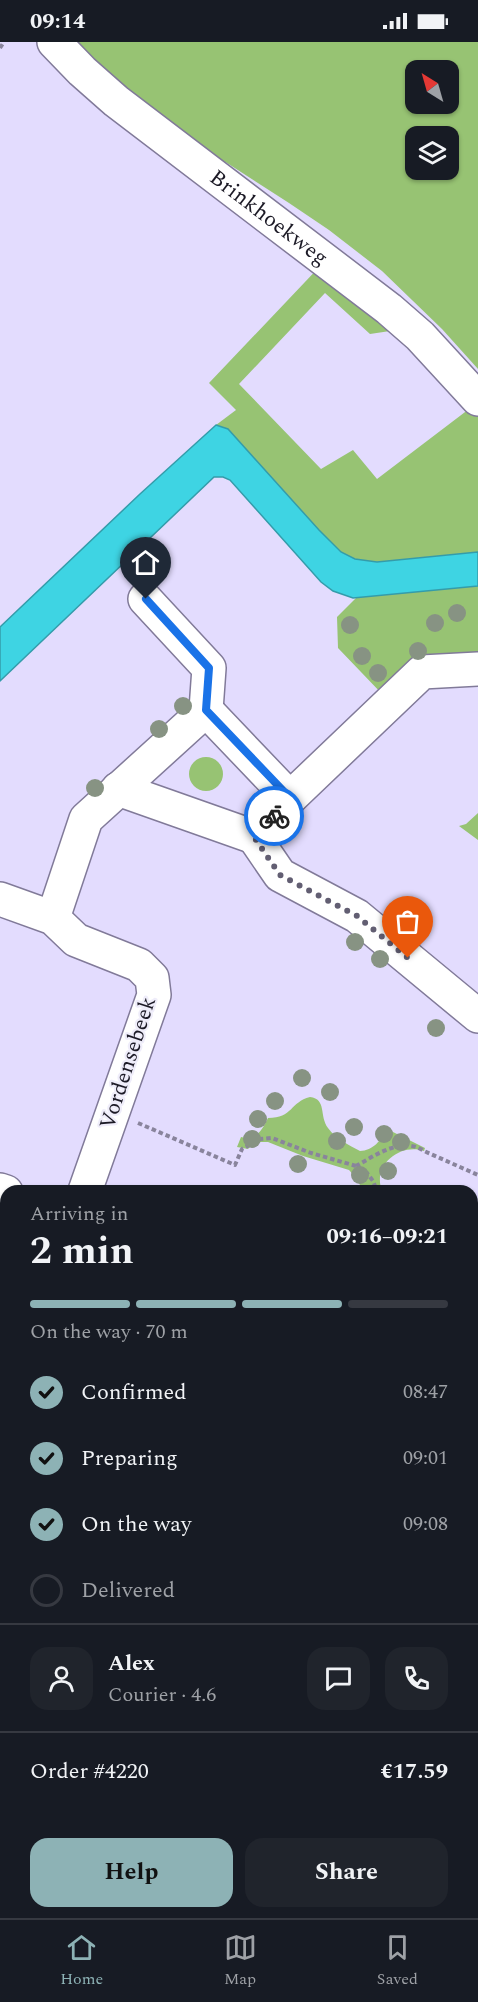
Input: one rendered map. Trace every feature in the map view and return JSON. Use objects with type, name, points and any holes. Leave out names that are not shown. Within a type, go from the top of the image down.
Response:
[{"type":"street","name":"Brinkhoekweg","points":[[54,42],[116,101],[389,309],[420,336],[478,399]]},
{"type":"street","points":[[53,918],[86,819],[206,710],[209,668],[146,599]]},
{"type":"street","points":[[254,837],[290,798],[422,672],[478,669]]},
{"type":"street","points":[[206,710],[290,798]]},
{"type":"street","points":[[118,789],[254,837],[280,875],[357,916],[478,1016]]},
{"type":"street","name":"Vordensebeek","points":[[0,899],[53,918],[76,940],[139,965],[152,978],[154,995],[87,1185]]},
{"type":"path","points":[[0,48],[4,42]]},
{"type":"path","points":[[112,1112],[235,1165],[242,1149],[260,1139],[272,1138],[311,1153],[356,1166],[367,1173],[374,1185]]},
{"type":"path","points":[[356,1166],[391,1148],[405,1144],[416,1146],[478,1175]]},
{"type":"shaded area","points":[[69,42],[478,42],[478,369],[442,329],[382,271],[329,230],[227,163],[184,141]]},
{"type":"shaded area","points":[[323,263],[390,331],[370,334],[325,293],[239,384],[321,469],[353,450],[377,479],[473,406],[478,411],[478,552],[377,562],[355,559],[341,552],[319,531],[228,429],[216,425],[236,410],[209,383]]},
{"type":"shaded area","points":[[216,425],[228,429],[341,552],[355,559],[377,562],[478,552],[478,586],[353,598],[333,591],[321,582],[230,480],[214,477],[0,681],[0,627]]},
{"type":"shaded area","points":[[478,586],[478,661],[384,696],[338,648],[337,617],[357,597]]},
{"type":"shaded area","points":[[206,757],[218,762],[223,774],[218,786],[206,791],[194,786],[189,774],[194,762]]},
{"type":"shaded area","points":[[478,813],[478,840],[459,826],[466,824]]},
{"type":"shaded area","points":[[310,1097],[319,1101],[325,1123],[331,1132],[360,1151],[377,1144],[382,1136],[383,1127],[425,1148],[424,1151],[415,1149],[398,1153],[385,1165],[381,1173],[381,1185],[360,1185],[349,1170],[268,1142],[258,1142],[248,1149],[237,1147],[241,1137],[250,1139],[261,1130],[268,1118],[287,1113],[303,1099]]},
{"type":"way so far","points":[[274,816],[254,837],[280,875],[357,916],[408,958]]},
{"type":"route","points":[[146,599],[209,668],[206,710],[290,798],[274,816]]}]
